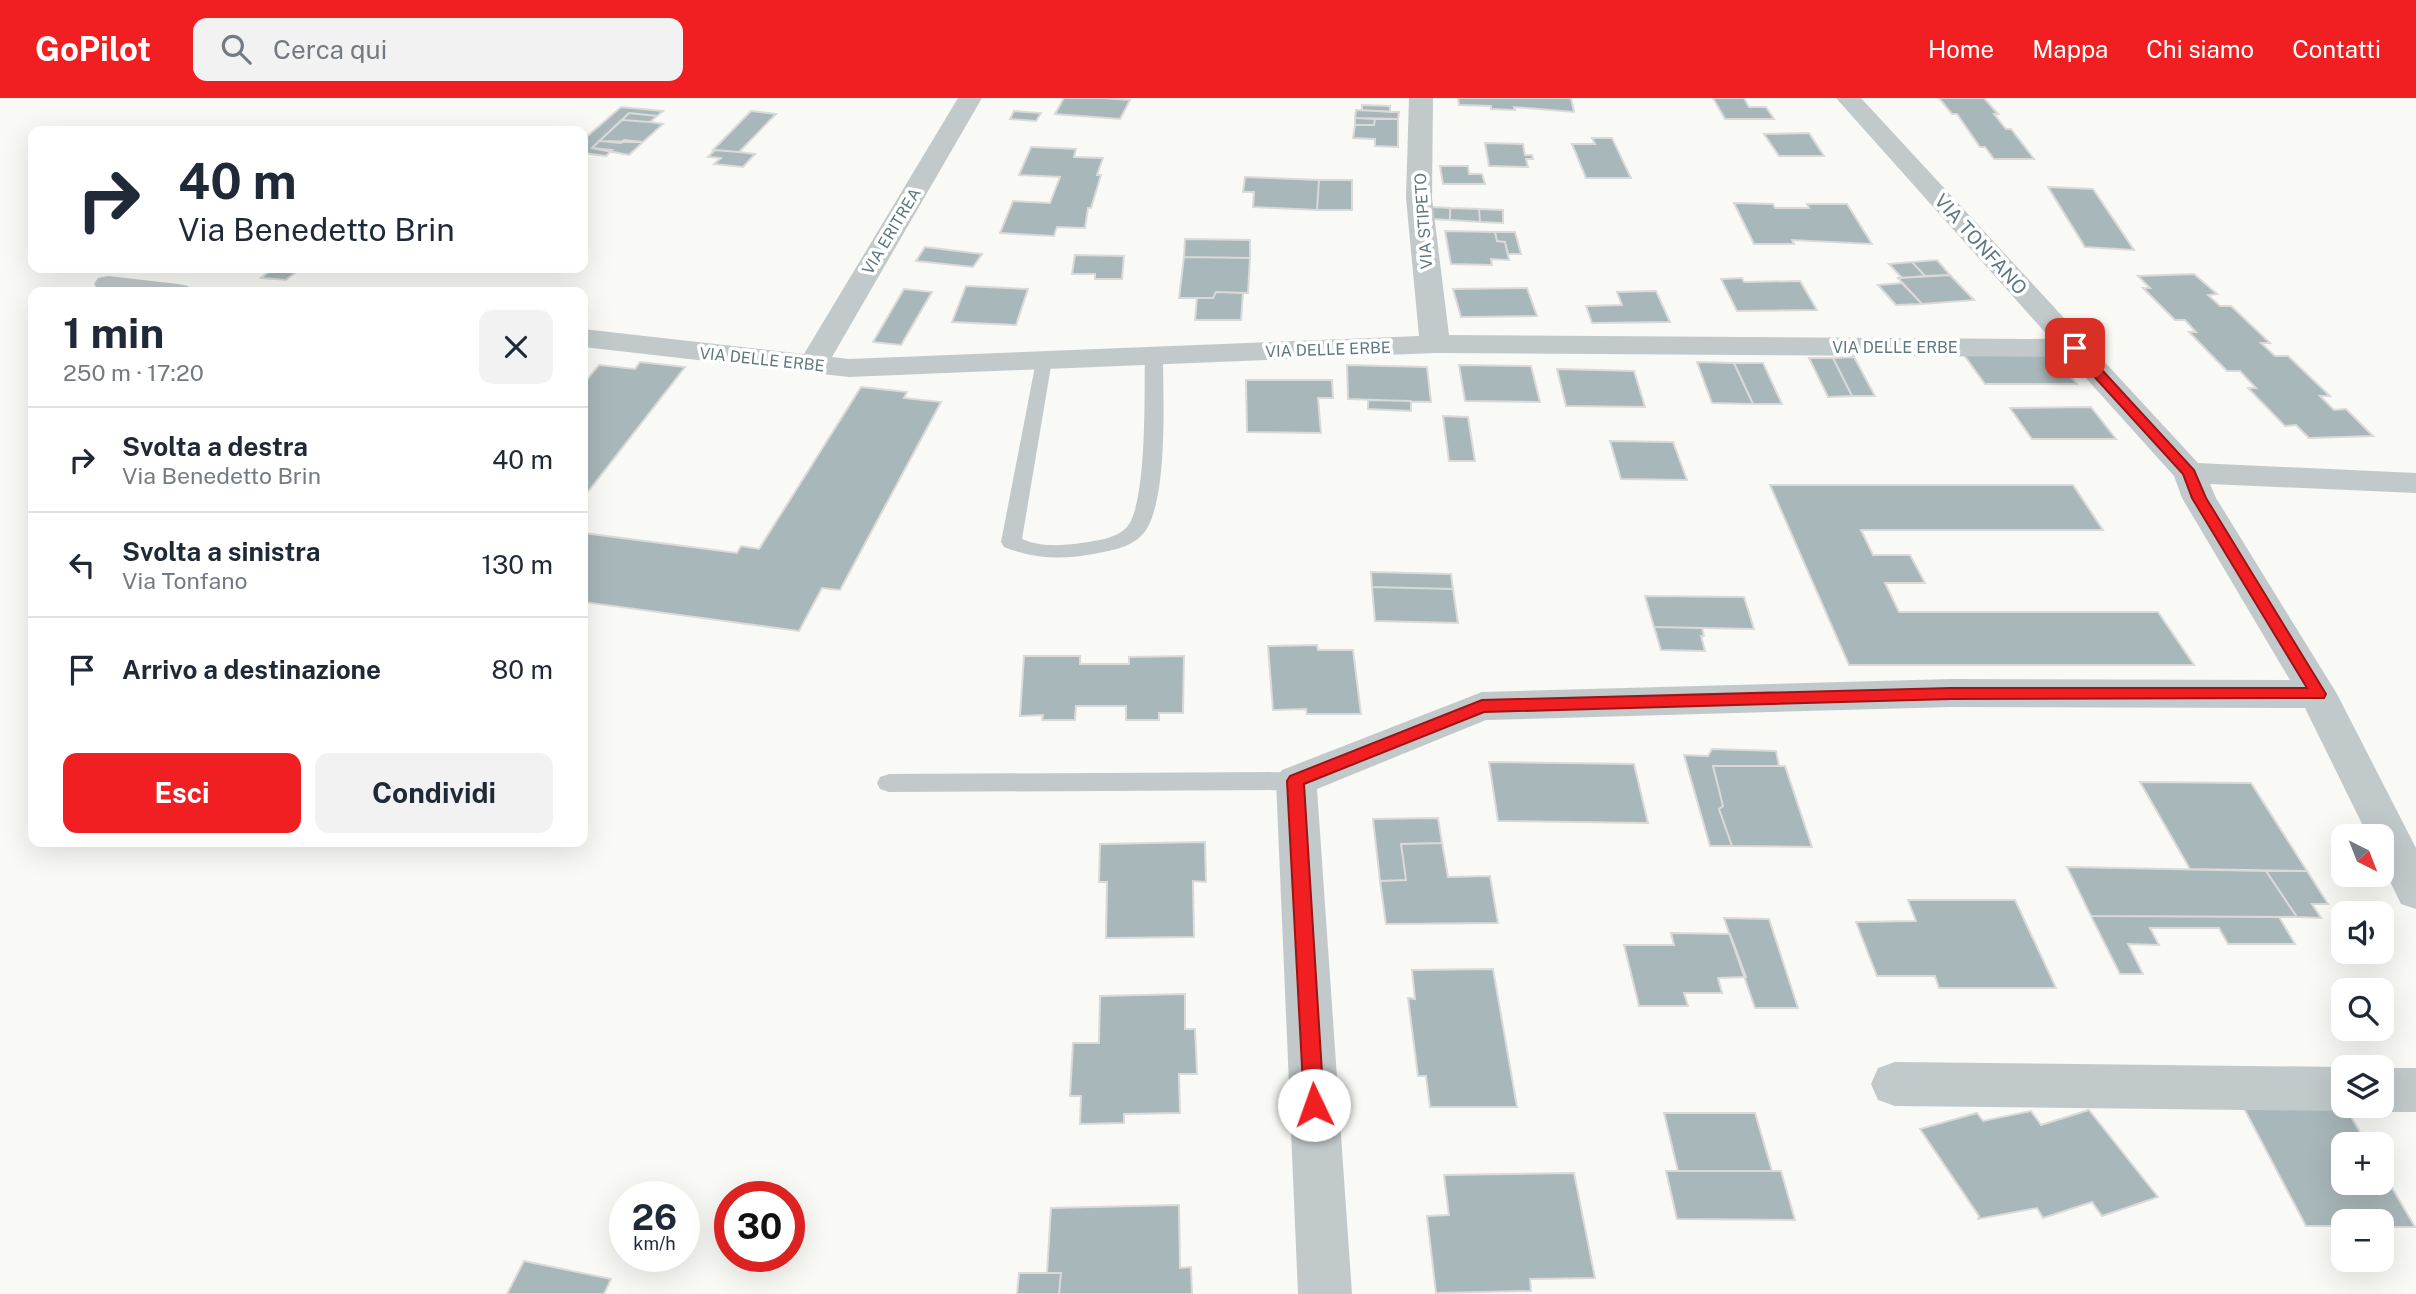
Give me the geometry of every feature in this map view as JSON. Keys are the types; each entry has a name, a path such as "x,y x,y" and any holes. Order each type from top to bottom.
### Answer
{"street":[{"name":"VIA ERITREA","path":"813,365 970,98"},
{"name":"VIA STIPETO","path":"1421,98 1419,198 1434,345"},
{"name":"VIA TONFANO","path":"1849,98 2189,473 2199,498 2318,694 2416,891"},
{"path":"108,284 134,287"},
{"name":"VIA DELLE ERBE","path":"588,339 849,368 1434,345 2075,348"},
{"path":"2189,473 2416,483"},
{"path":"1325,1294 1296,781 1482,706 1951,694 2318,694"},
{"path":"1895,1084 2331,1089"},
{"path":"2394,1090 2416,1090"}],"lane":[{"path":"1043,360 1011,542 1030,551 1060,553 1108,545 1136,529 1148,505 1154,356"},
{"path":"889,783 1296,781"}],"building":[{"path":"1064,98 1130,100 1120,119 1055,114"},
{"path":"1458,98 1571,98 1574,112 1514,107 1515,110 1491,109 1491,106 1459,105"},
{"path":"1713,98 1744,98 1749,107 1766,107 1774,119 1725,119"},
{"path":"1939,98 1984,98 1998,114 1994,114 2006,129 2011,129 2034,159 1994,159 1985,147 1980,147 1957,114 1952,114"},
{"path":"1362,105 1390,106 1390,112 1362,110"},
{"path":"621,107 663,111 657,116 629,113 592,148 612,150 606,156 588,154 588,136"},
{"path":"1356,110 1399,112 1398,119 1355,118"},
{"path":"751,111 776,114 739,152 713,150"},
{"path":"1014,111 1041,113 1036,121 1010,119"},
{"path":"629,113 657,116 650,122 622,120"},
{"path":"1355,118 1375,119 1374,125 1355,125"},
{"path":"1375,119 1398,119 1398,147 1375,146 1375,139 1353,138 1355,125 1374,125"},
{"path":"622,120 663,124 643,142 599,141"},
{"path":"1809,133 1824,156 1779,156 1764,134"},
{"path":"1592,138 1612,138 1631,178 1586,178 1572,144 1595,144"},
{"path":"624,140 643,142 629,155 592,148 599,141 621,143"},
{"path":"1485,143 1523,144 1525,155 1532,155 1533,159 1526,159 1528,167 1489,166"},
{"path":"1031,147 1076,149 1074,157 1103,158 1097,175 1101,175 1091,208 1088,208 1085,228 1057,227 1054,236 1000,233 1013,201 1050,203 1060,177 1019,175"},
{"path":"715,150 755,154 743,167 714,164 721,158 708,157"},
{"path":"1440,166 1468,166 1469,174 1482,174 1485,184 1443,184"},
{"path":"1245,177 1319,180 1317,210 1253,207 1254,192 1243,192"},
{"path":"1319,180 1352,180 1352,210 1317,210"},
{"path":"2048,187 2093,189 2134,250 2085,247"},
{"path":"1734,203 1773,204 1775,208 1809,208 1807,204 1847,204 1872,244 1792,240 1794,244 1754,244"},
{"path":"1432,207 1450,208 1450,220 1432,219"},
{"path":"1450,208 1479,209 1480,222 1450,220"},
{"path":"1479,209 1503,210 1503,223 1480,222"},
{"path":"1445,231 1495,232 1497,241 1505,242 1509,260 1491,259 1492,265 1451,264"},
{"path":"1495,232 1515,232 1521,254 1508,254 1505,242 1497,241"},
{"path":"1185,239 1250,240 1250,258 1184,257"},
{"path":"925,247 982,254 973,267 916,261"},
{"path":"1075,255 1124,256 1122,279 1095,279 1095,274 1072,274"},
{"path":"1184,257 1250,258 1248,293 1216,292 1213,298 1179,298"},
{"path":"1937,260 1950,275 1925,276 1912,262"},
{"path":"1912,262 1925,276 1902,278 1889,264"},
{"path":"267,273 295,273 286,280 261,278"},
{"path":"2194,274 2217,294 2208,295 2220,306 2231,306 2270,343 2261,343 2275,356 2288,356 2330,396 2320,396 2334,410 2346,409 2373,436 2309,438 2296,425 2285,426 2248,388 2256,388 2240,371 2227,371 2189,332 2196,332 2185,320 2175,320 2143,288 2150,288 2138,276"},
{"path":"1950,275 1974,300 1922,304 1898,278"},
{"path":"1742,278 1744,282 1800,281 1817,310 1737,311 1721,279"},
{"path":"1902,283 1922,304 1896,305 1878,285"},
{"path":"966,286 1028,289 1016,325 952,322"},
{"path":"1527,288 1537,316 1461,317 1453,289"},
{"path":"904,289 932,292 901,345 873,342"},
{"path":"1656,291 1670,322 1592,323 1586,306 1622,305 1617,292"},
{"path":"1216,292 1243,293 1241,320 1195,320 1197,298 1213,298"},
{"path":"2051,353 2077,384 1985,384 1964,355"},
{"path":"1854,357 1875,396 1852,396 1833,358"},
{"path":"1809,358 1833,358 1852,396 1828,397"},
{"path":"640,362 685,367 588,492 588,378 599,365 635,369"},
{"path":"1697,362 1734,363 1753,404 1712,403"},
{"path":"1734,363 1763,363 1782,404 1753,404"},
{"path":"1347,365 1427,367 1431,402 1348,399"},
{"path":"1459,365 1531,366 1540,402 1465,401"},
{"path":"1557,369 1634,371 1645,407 1566,406"},
{"path":"1246,380 1332,380 1333,398 1318,398 1321,433 1247,432"},
{"path":"861,387 907,392 904,398 941,402 840,590 822,588 799,631 588,603 588,534 737,553 741,546 759,549"},
{"path":"1368,400 1411,401 1411,411 1368,409"},
{"path":"2091,407 2116,439 2032,439 2010,408"},
{"path":"1443,416 1468,417 1475,461 1449,461"},
{"path":"1610,441 1673,442 1687,480 1621,479"},
{"path":"1770,485 2073,485 2103,530 1861,530 1873,555 1910,555 1925,583 1885,583 1899,612 2158,612 2194,665 1849,665"},
{"path":"1371,572 1451,574 1453,589 1372,587"},
{"path":"1372,587 1453,589 1458,623 1375,621"},
{"path":"1645,596 1744,597 1754,629 1654,627"},
{"path":"1654,627 1702,628 1705,651 1661,650"},
{"path":"1317,645 1318,650 1353,650 1361,714 1307,714 1306,709 1273,710 1268,646"},
{"path":"1024,656 1080,656 1080,664 1129,664 1129,657 1184,656 1183,713 1159,713 1159,720 1126,720 1126,706 1076,706 1075,720 1042,720 1043,715 1020,716"},
{"path":"1712,749 1776,751 1779,766 1713,766 1723,806 1719,809 1732,846 1710,846 1684,755 1708,756"},
{"path":"1489,762 1634,764 1648,823 1498,821"},
{"path":"1713,766 1785,766 1812,847 1732,846 1719,809 1723,806"},
{"path":"2140,782 2251,783 2307,871 2190,869"},
{"path":"1438,818 1442,843 1401,844 1406,880 1380,881 1373,819"},
{"path":"1205,842 1206,882 1193,881 1194,937 1106,938 1107,882 1099,882 1100,844"},
{"path":"1442,843 1448,877 1490,876 1498,923 1386,924 1380,881 1406,880 1401,844"},
{"path":"2067,867 2266,871 2297,917 2091,916"},
{"path":"2266,871 2307,871 2328,904 2312,904 2321,918 2297,917"},
{"path":"1908,900 2015,900 2056,988 1939,988 1935,976 1877,976 1856,922 1916,921"},
{"path":"2091,916 2279,917 2295,944 2228,944 2219,928 2150,928 2159,945 2128,944 2143,974 2120,974"},
{"path":"1724,918 1769,919 1798,1008 1755,1008"},
{"path":"1671,933 1730,934 1746,977 1718,978 1722,993 1684,993 1688,1006 1639,1006 1624,945 1674,945"},
{"path":"1493,969 1517,1107 1430,1107 1426,1076 1418,1076 1408,998 1415,999 1412,970"},
{"path":"1185,994 1185,1029 1195,1029 1197,1074 1179,1074 1180,1113 1124,1114 1124,1123 1080,1124 1081,1096 1070,1096 1073,1043 1099,1043 1100,996"},
{"path":"2238,1097 2331,1098 2331,1118 2352,1118 2360,1132 2331,1132 2331,1195 2394,1195 2394,1191 2415,1227 2394,1227 2394,1209 2331,1209 2331,1226 2306,1226"},
{"path":"2089,1110 2158,1197 2102,1216 2092,1202 2043,1218 2037,1208 1978,1219 1979,1216 1920,1129 1977,1113 1983,1121 2031,1111 2041,1125"},
{"path":"1664,1113 1755,1113 1772,1171 1678,1171"},
{"path":"1666,1171 1781,1171 1795,1220 1677,1219"},
{"path":"1574,1173 1595,1278 1530,1279 1531,1291 1436,1293 1427,1216 1449,1215 1444,1175"},
{"path":"1179,1205 1180,1268 1191,1267 1192,1294 1059,1294 1061,1273 1047,1273 1051,1208"},
{"path":"524,1261 611,1279 604,1294 507,1294"},
{"path":"1019,1273 1061,1273 1059,1294 1017,1294"}],"route":[{"path":"1314,1105 1296,781 1482,706 1951,694 2318,694 2199,498 2189,473 2075,348"}]}
